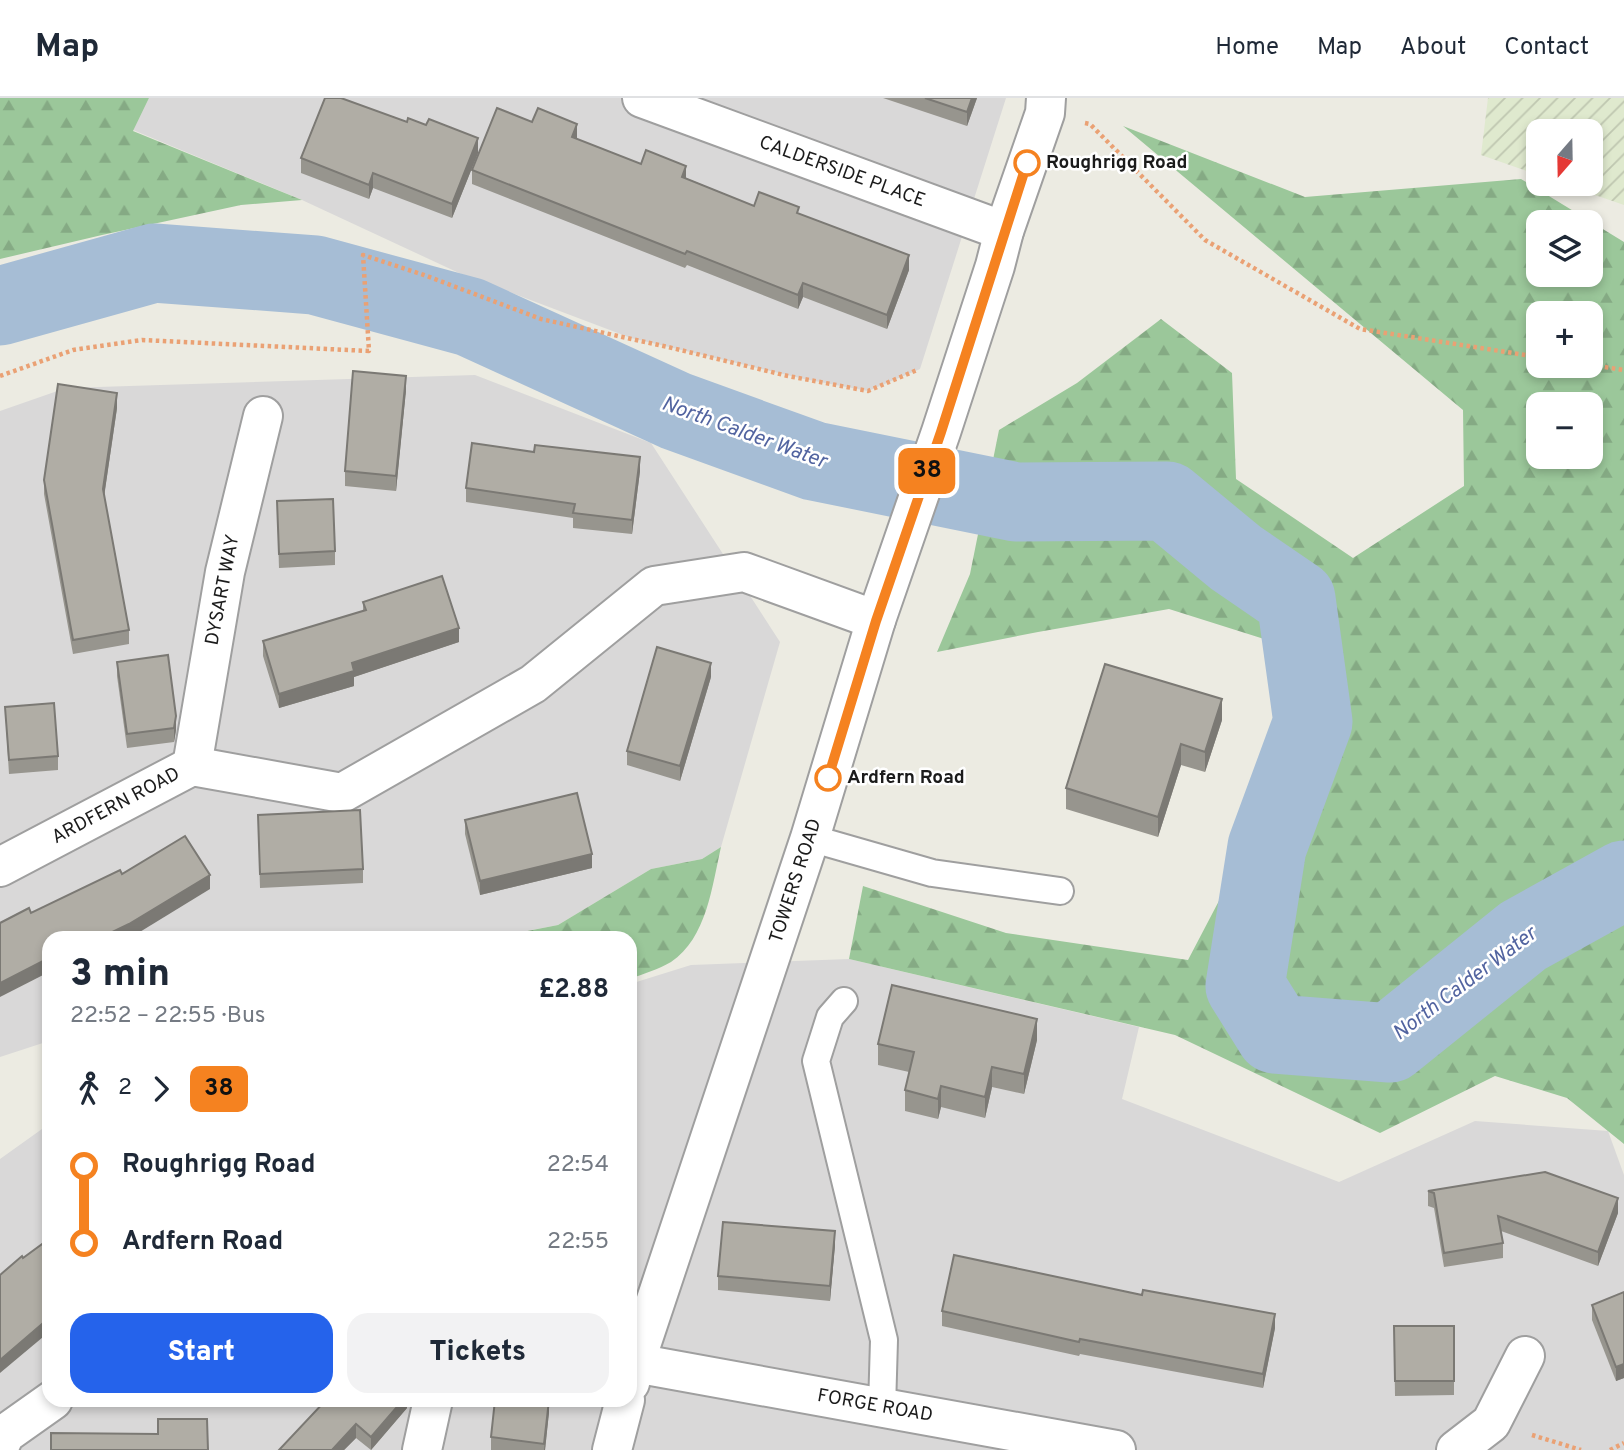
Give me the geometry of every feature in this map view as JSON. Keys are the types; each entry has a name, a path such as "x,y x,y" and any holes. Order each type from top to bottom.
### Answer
{"street":[{"name":"CALDERSIDE PLACE","path":"642,98 683,105 1004,231"},
{"name":"TOWERS ROAD","path":"637,1361 810,838 876,621 941,432 1045,105"},
{"name":"DYSART WAY","path":"192,766 225,572 262,416"},
{"name":"ARDFERN ROAD","path":"0,867 192,766 342,793 533,684 653,586 744,572 876,621"},
{"path":"1456,1450 1491,1423 1525,1356"},
{"name":"FORGE ROAD","path":"637,1374 882,1408 1116,1450"},
{"path":"0,1445 5,1433 43,1407"},
{"path":"422,1450 431,1407"},
{"path":"612,1450 623,1407"}],"lane":[{"path":"810,838 932,873 1060,891"},
{"path":"844,1001 830,1017 816,1061 884,1340 882,1408"}],"path":[{"path":"1045,105 1090,124 1205,240 1360,329 1526,355"},
{"path":"0,376 74,349 142,340 369,351 363,255 541,319 788,376 868,391 920,369"},
{"path":"1603,367 1624,370"},
{"path":"1491,1423 1581,1450"},
{"path":"1610,1450 1624,1443"}],"shaded area":[{"path":"149,98 1006,98 920,369 868,391 804,379 631,338 459,273 302,200 133,130"},
{"path":"475,375 651,443 780,642 721,847 702,859 651,869 558,925 527,931 42,931 42,1043 0,1057 0,411 66,388"},
{"path":"849,959 1139,1027 1122,1099 1339,1182 1475,1121 1608,1131 1624,1175 1624,1450 0,1450 0,1159 42,1129 42,1407 637,1407 637,982 691,965"}],"green space":[{"path":"0,98 149,98 133,131 302,200 241,205 0,259"},
{"path":"1488,98 1624,98 1624,205 1598,196 1603,196 1603,119 1526,119 1526,171 1481,155"},
{"path":"1123,126 1305,197 1521,179 1526,182 1526,196 1549,196 1572,210 1526,210 1526,287 1603,287 1603,229 1624,242 1624,1144 1567,1098 1495,1076 1380,1133 1175,1035 849,959 863,886 1006,933 1188,960 1343,664 1169,609 937,652 970,574 999,430 1077,383 1161,319 1232,373 1236,479 1353,558 1464,486 1463,410"},
{"path":"721,847 711,894 700,925 683,952 671,962 651,971 637,976 637,931 527,931 558,925 651,869 702,859"}],"building":[{"path":"325,98 341,98 407,122 408,118 426,125 429,119 478,138 452,204 373,173 369,185 301,158"},
{"path":"925,98 972,98 967,112"},
{"path":"497,108 532,122 538,108 577,124 572,137 641,164 646,150 686,166 682,177 754,206 759,192 799,207 797,213 909,255 887,315 803,283 798,295 687,251 685,254 472,170"},
{"path":"353,371 406,376 396,476 345,471"},
{"path":"58,384 117,393 103,489 129,630 73,640 44,480"},
{"path":"472,443 534,452 535,445 640,457 632,520 573,513 575,504 466,488"},
{"path":"333,499 335,551 279,554 277,501"},
{"path":"442,576 459,628 352,663 354,671 279,694 263,641 366,610 363,602"},
{"path":"657,647 711,663 680,766 627,751"},
{"path":"168,655 176,716 174,728 127,734 117,662"},
{"path":"1105,664 1222,699 1205,752 1181,744 1158,817 1066,788"},
{"path":"54,703 58,756 9,760 5,707"},
{"path":"577,793 592,854 480,881 465,820"},
{"path":"360,810 363,869 260,874 258,815"},
{"path":"185,836 210,875 114,931 42,931 42,962 0,983 0,923 29,908 31,913 120,870 122,874"},
{"path":"892,985 1037,1019 1024,1074 992,1067 985,1097 941,1086 938,1099 905,1090 914,1052 878,1044"},
{"path":"1545,1172 1618,1198 1598,1252 1498,1216 1503,1243 1444,1253 1434,1193 1428,1191"},
{"path":"723,1222 835,1231 830,1286 718,1276"},
{"path":"42,1244 42,1324 0,1360 0,1275 22,1256 23,1258"},
{"path":"954,1255 1142,1295 1143,1290 1275,1314 1263,1374 1080,1339 1079,1342 942,1311"},
{"path":"1624,1292 1624,1364 1616,1367 1592,1305"},
{"path":"1394,1326 1454,1326 1454,1381 1395,1381"},
{"path":"319,1407 397,1407 371,1437 356,1424 332,1450 279,1450"},
{"path":"494,1407 548,1407 544,1444 491,1437"},
{"path":"158,1419 207,1419 208,1450 51,1450 51,1433 158,1434"}],"waterway":[{"name":"North Calder Water","path":"0,306 154,263 315,275 470,317 676,411 814,461 1016,502 1167,501 1236,558 1296,599 1313,722 1267,847 1245,986 1275,1034 1390,1043 1523,936 1624,880"}],"bus line":[{"name":"38","path":"828,778 876,621 941,432 1027,163"}],"place":[{"name":"Roughrigg Road","path":"1027,163"},
{"name":"Ardfern Road","path":"828,778"}]}
